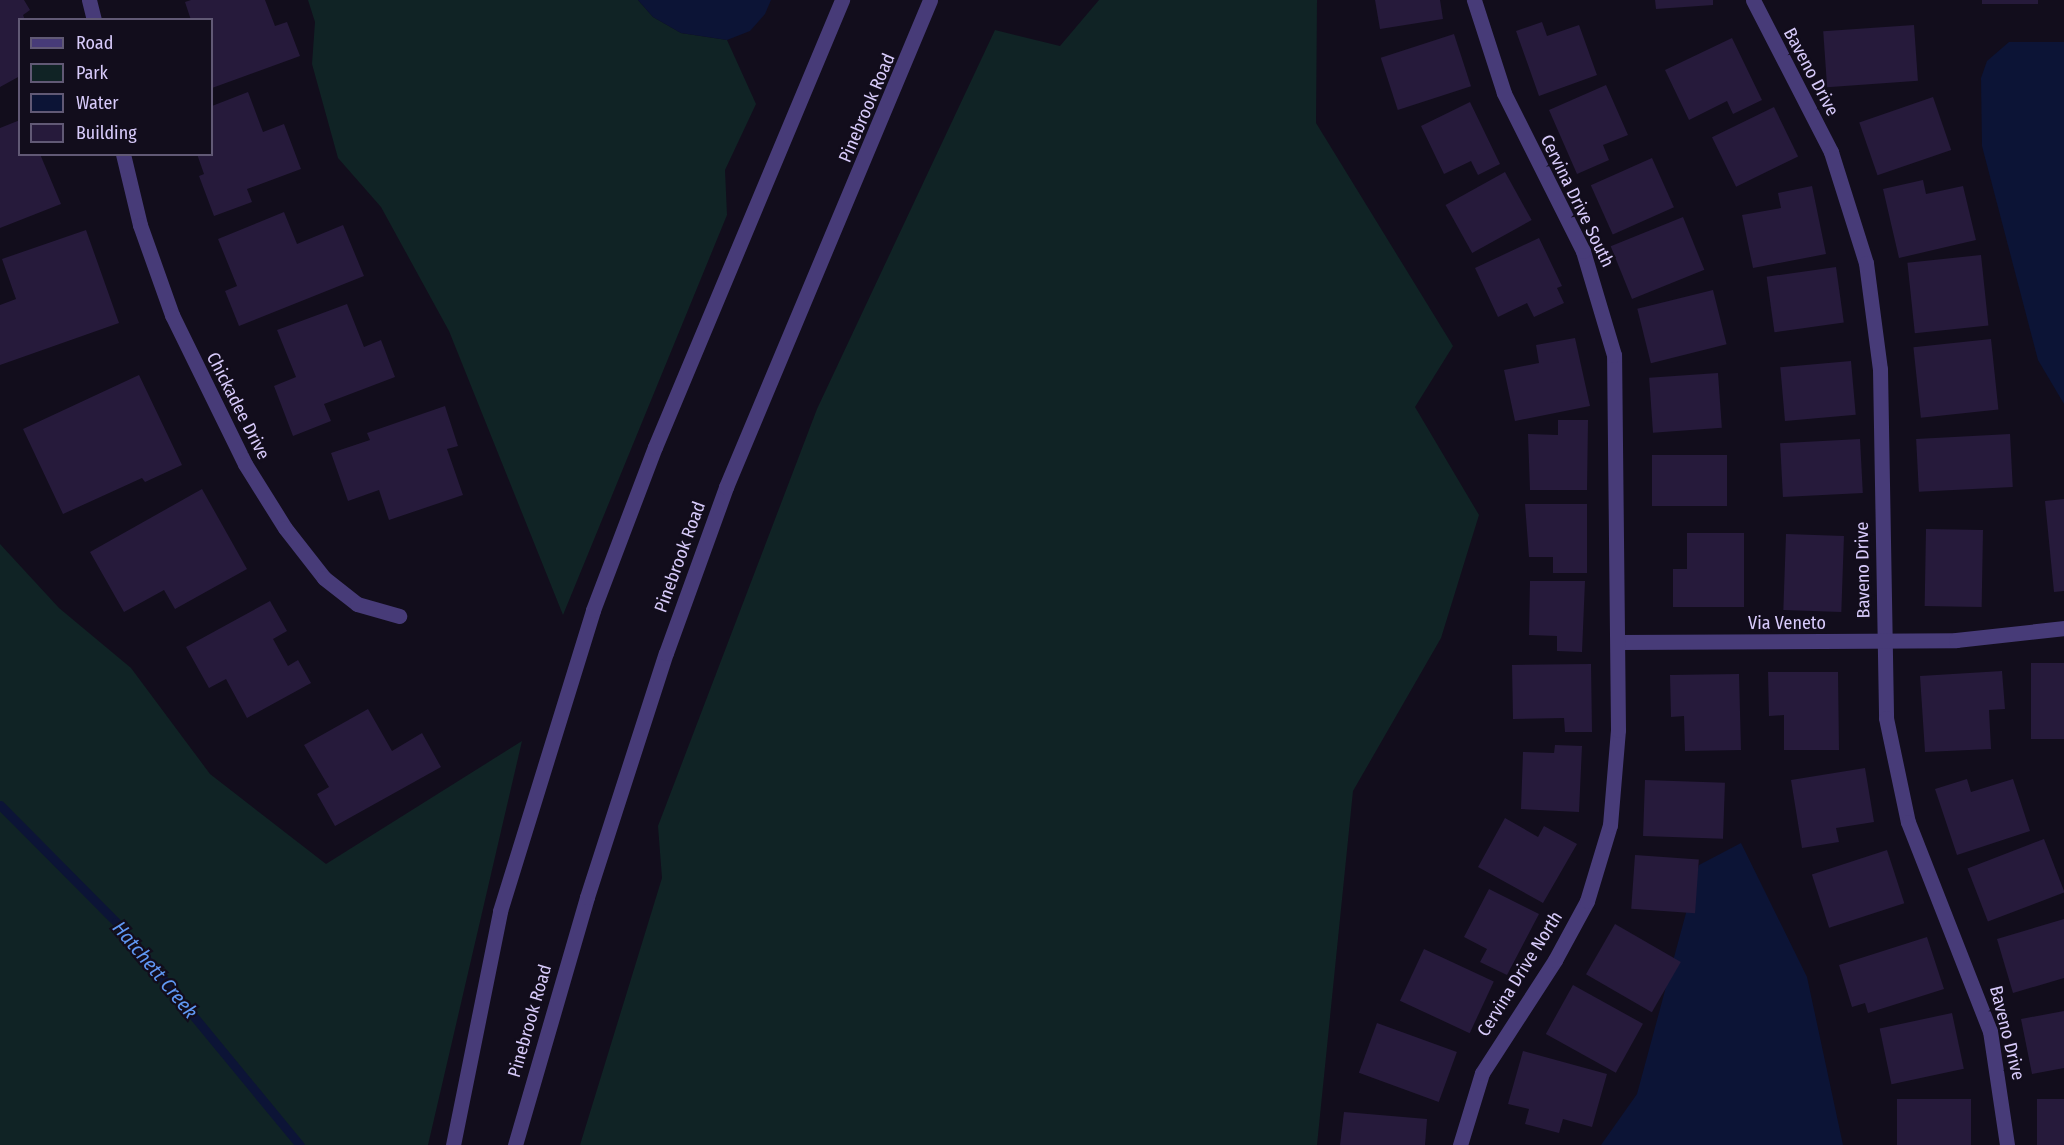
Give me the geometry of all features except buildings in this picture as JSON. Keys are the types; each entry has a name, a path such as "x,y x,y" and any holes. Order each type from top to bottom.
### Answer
{"street":[{"path":"89,0 94,18"},
{"path":"453,1145 503,902 593,610 655,447 842,0"},
{"name":"Pinebrook Road","path":"515,1145 587,897 682,609 726,486 930,0"},
{"name":"Cervina Drive South","path":"1474,0 1504,93 1583,251 1606,318 1617,395 1618,642"},
{"name":"Baveno Drive","path":"1753,0 1831,152 1866,263 1880,369 1886,718 1903,801 1990,1031 2007,1145"},
{"name":"Chickadee Drive","path":"123,156 140,225 172,315 245,465 285,528 324,578 357,604 399,616"},
{"name":"Via Veneto","path":"1618,642 1883,642 2061,629"},
{"name":"Cervina Drive North","path":"1460,1145 1482,1073 1572,932 1599,865 1615,784 1618,642"}],"green space":[{"path":"308,0 638,0 653,17 681,33 727,40 756,104 725,170 727,215 563,615 449,331 381,207 338,158 312,64 315,22"},
{"path":"1099,0 1317,0 1316,123 1453,346 1415,407 1479,515 1441,638 1353,791 1317,1145 580,1145 662,878 658,826 817,409 995,30 1060,46"},
{"path":"0,544 59,608 131,668 210,774 326,864 522,741 428,1145 0,1145"}],"water":[{"path":"638,0 771,0 765,14 750,31 727,40 681,33 653,17"},
{"path":"2009,42 2064,42 2064,404 2038,360 1982,146 1981,78 1987,61"},
{"path":"1741,843 1807,977 1843,1145 1601,1145 1637,1094 1699,865"}],"waterway":[{"name":"Hatchett Creek","path":"0,805 116,922 300,1145"}]}
